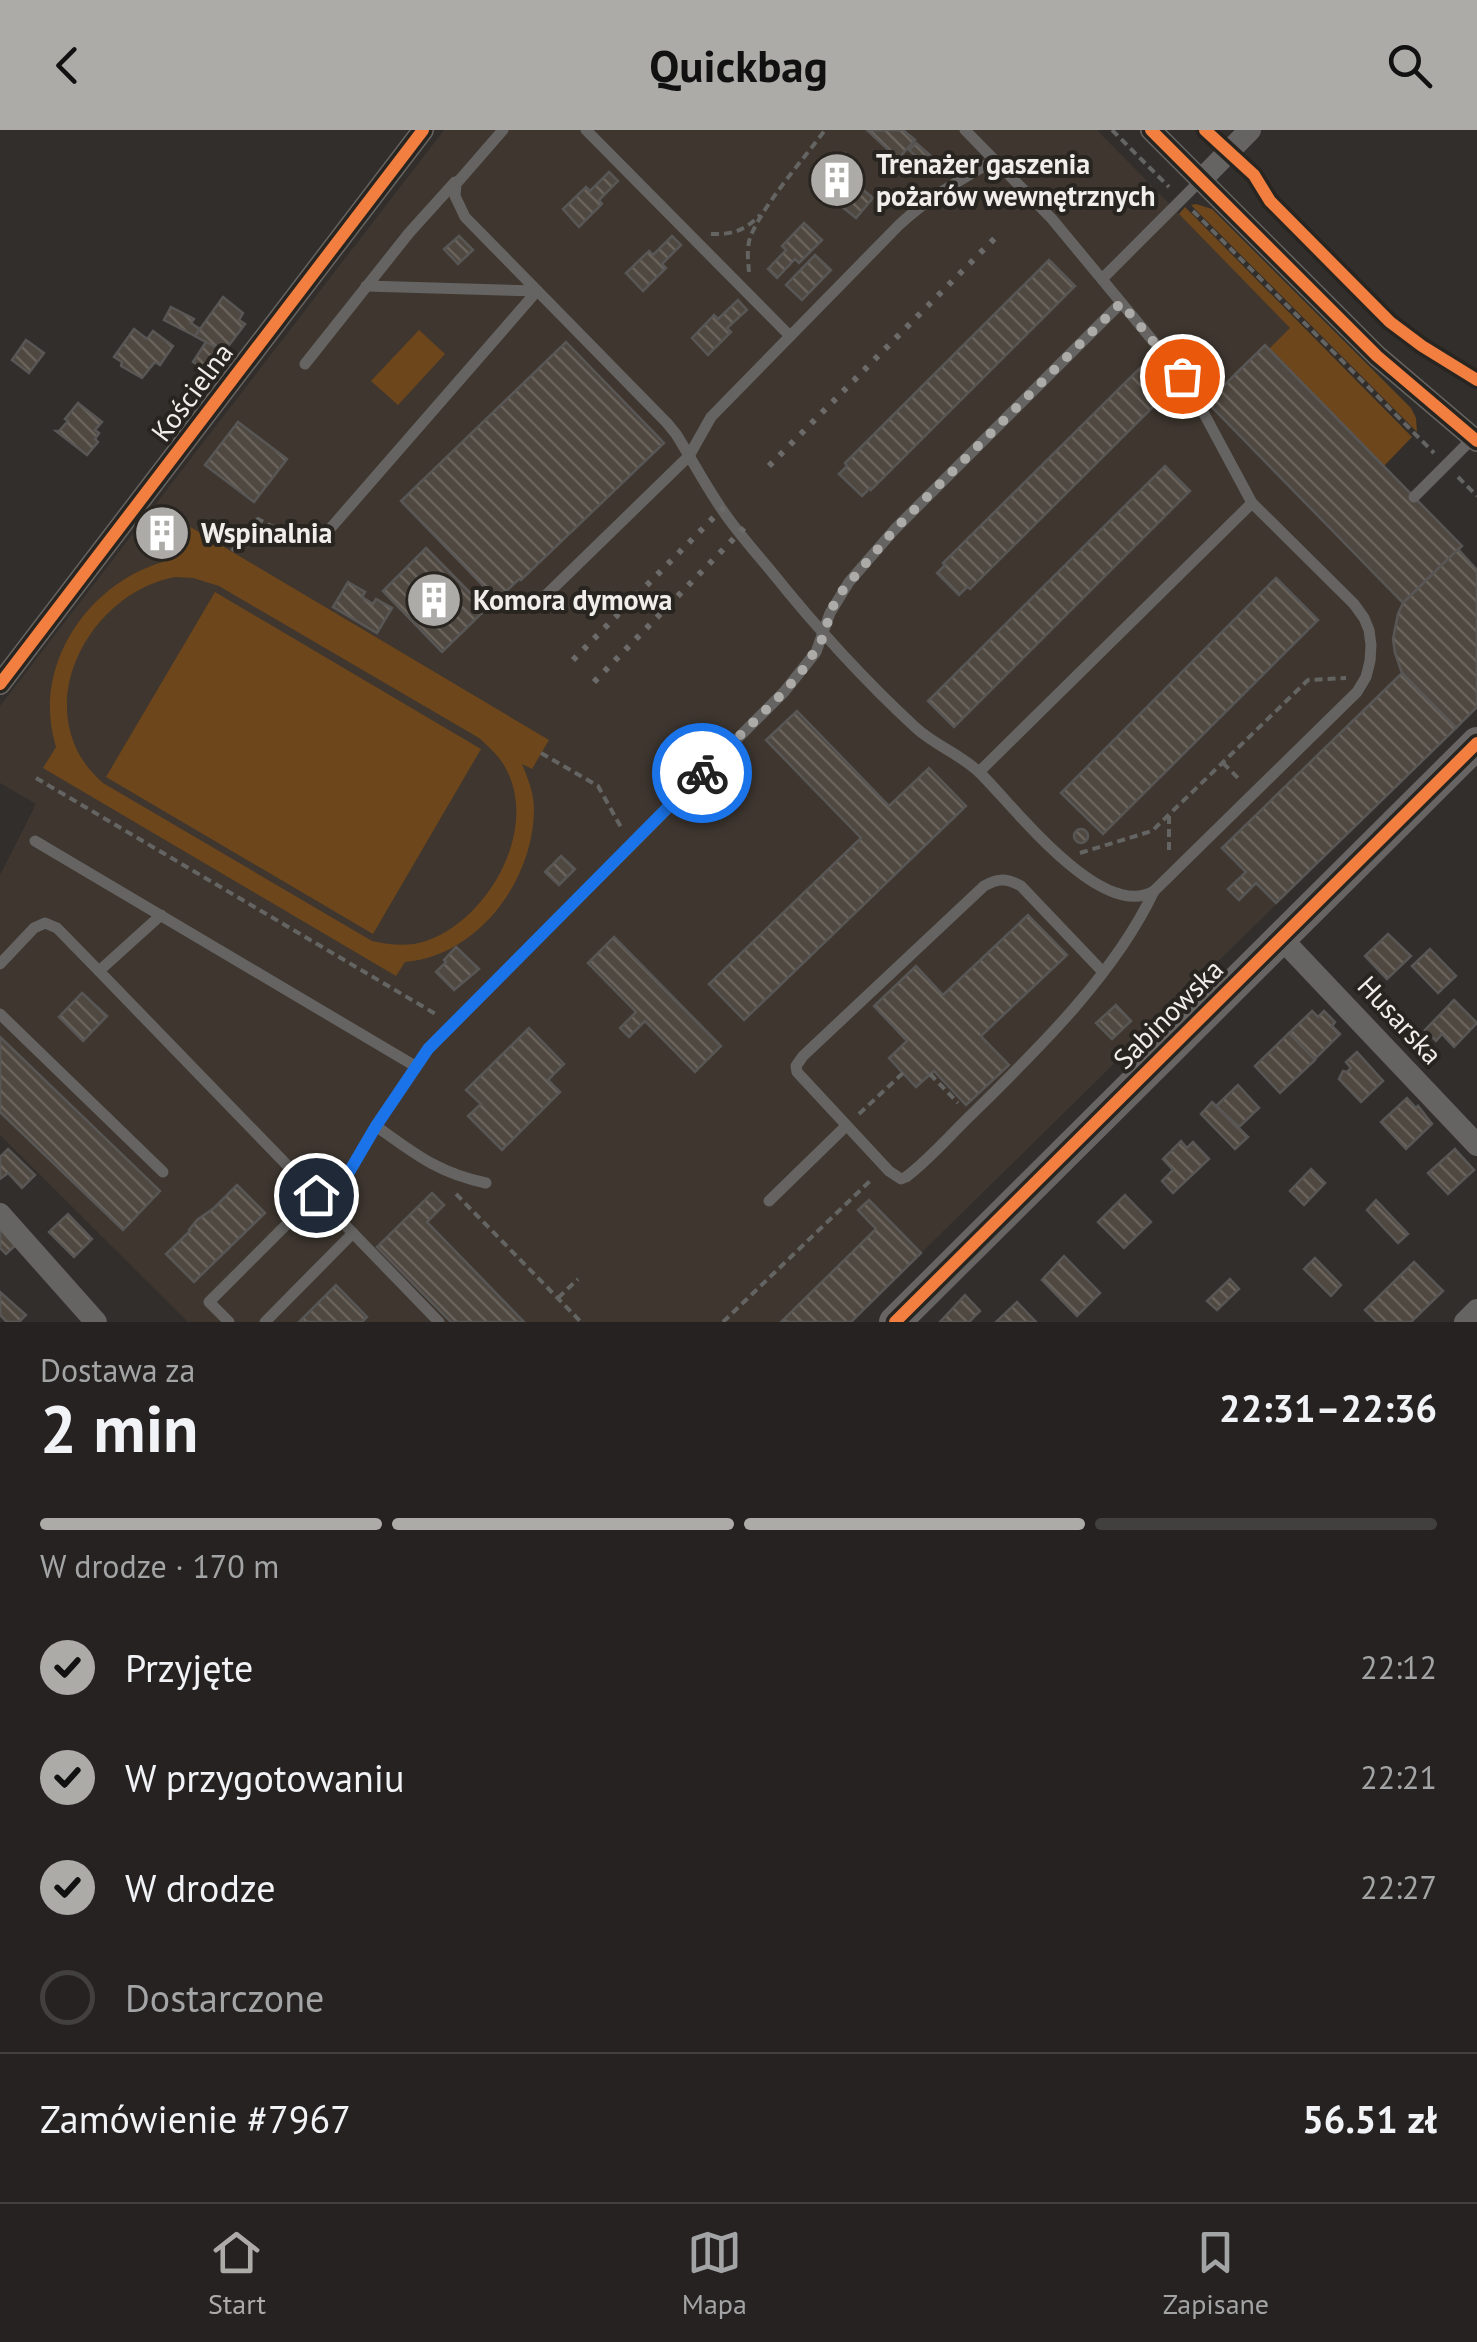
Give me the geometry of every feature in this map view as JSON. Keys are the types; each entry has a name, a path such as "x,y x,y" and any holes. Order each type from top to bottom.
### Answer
{"street":[{"name":"Kościelna","path":"0,684 423,130"},
{"path":"1151,130 1376,356 1476,441"},
{"path":"1200,180 1250,130"},
{"name":"Sabinowska","path":"895,1322 1477,743"},
{"name":"Husarska","path":"1280,937 1477,1145"},
{"path":"0,1214 96,1322"},
{"path":"1466,1322 1477,1310"}],"lane":[{"path":"305,364 409,233 504,130"},
{"path":"586,130 790,336"},
{"path":"965,130 1052,219 1187,382 1252,503 1354,604 1369,630 1366,677 1358,692 1154,891 1134,929 1102,971 1041,1046 906,1177 894,1176 885,1167 801,1078 796,1066 992,881 1011,880 1021,886 1102,971"},
{"path":"541,600 689,456 711,417 920,205 995,160"},
{"path":"468,168 456,184 460,210 667,423 729,520 824,636 926,737 980,772 1062,858 1092,882 1134,898 1154,891"},
{"path":"1102,279 1200,180"},
{"path":"366,286 537,290"},
{"path":"322,538 537,290"},
{"path":"328,1208 415,1066 452,1024 784,692 824,636 838,596 895,529 1121,303"},
{"path":"1414,497 1476,441"},
{"path":"980,772 1252,503"},
{"path":"35,841 415,1066"},
{"path":"99,971 160,915"},
{"path":"0,964 34,928 45,923 57,928 438,1322"},
{"path":"0,1014 163,1172"},
{"path":"376,1126 450,1174 486,1183"},
{"path":"769,1201 846,1126"},
{"path":"230,1322 209,1302 316,1195"},
{"path":"264,1322 353,1234"}],"path":[{"path":"753,298 748,246 752,234 824,130"},
{"path":"1112,130 1477,496"},
{"path":"685,230 710,234 738,232 768,208"},
{"path":"232,551 258,519 292,537 309,541 322,538"},
{"path":"1062,858 1152,832 1308,680 1366,677"},
{"path":"541,752 598,786 631,844"},
{"path":"1223,762 1254,794"},
{"path":"36,778 452,1024"},
{"path":"1169,815 1169,876"},
{"path":"846,1126 903,1073"},
{"path":"930,1074 970,1115"},
{"path":"422,1159 581,1322"},
{"path":"723,1322 885,1167"},
{"path":"558,1298 578,1279"}],"shaded area":[{"path":"444,130 1097,130 1291,328 1270,350 1462,546 1458,550 1477,570 1477,707 851,1322 188,1322 0,1135 0,875 36,804 0,783 0,706"},
{"path":"1191,205 1212,209 1411,408 1417,432"},
{"path":"1185,207 1412,437 1384,466 1269,349 1290,328 1179,214"},
{"path":"419,330 445,354 398,405 371,381"},
{"path":"177,519 549,740 532,769 522,764 534,809 524,862 497,910 478,930 432,957 405,962 396,976 43,768 56,747 50,717 51,687 72,633 89,609 111,589 163,562 155,555","holes":["175,577 219,586 479,738 500,759 514,791 512,844 487,893 449,930 412,944 372,941 103,783 80,756 69,725 68,693 76,661 92,632 115,607 143,588"]},
{"path":"215,592 481,749 373,934 106,777"}],"building":[{"path":"867,130 903,130 915,140 898,159"},
{"path":"916,143 946,169 939,177 909,150"},
{"name":"Trenażer gaszenia pożarów wewnętrznych","path":"845,153 853,159 842,173 873,198 856,218 818,187"},
{"path":"609,172 618,181 579,227 563,209"},
{"path":"804,223 822,240 777,278 768,269 786,250 782,246"},
{"path":"459,236 473,250 458,264 444,249"},
{"path":"672,236 681,245 662,264 666,268 643,291 626,273"},
{"path":"815,255 831,270 802,300 786,285"},
{"path":"1049,260 1075,286 862,496 839,474 847,466 845,463"},
{"path":"223,297 243,313 239,320 245,324 224,352 195,336"},
{"path":"738,300 747,310 727,328 731,332 708,355 692,338 714,315 718,319"},
{"path":"171,307 194,319 191,323 200,329 195,336 164,320"},
{"path":"134,329 147,339 153,331 173,346 160,365 155,362 142,378 114,357"},
{"path":"26,340 44,353 29,373 12,360"},
{"path":"206,342 223,351 204,379 198,375 202,368 193,362"},
{"path":"566,342 664,443 497,600 401,501"},
{"path":"1265,345 1462,546 1403,603 1207,402"},
{"path":"1148,360 1174,386 970,589 967,587 959,595 937,573 943,563"},
{"path":"78,403 102,422 95,430 99,433 95,439 98,442 87,455 56,431 68,421 65,419"},
{"path":"238,422 287,459 254,502 205,465"},
{"path":"1165,466 1190,491 954,727 928,701"},
{"name":"Wspinalnia","path":"166,516 175,522 157,551 148,545"},
{"name":"Komora dymowa","path":"426,548 486,609 442,652 383,591"},
{"path":"1458,549 1477,570 1477,707 1456,728 1402,673 1393,639 1403,603"},
{"path":"1276,578 1318,620 1103,834 1061,793"},
{"path":"348,582 365,592 362,597 373,604 376,599 392,608 377,633 333,607"},
{"path":"1402,673 1456,728 1276,903 1256,883 1239,900 1228,889 1246,872 1222,848"},
{"path":"797,711 889,806 929,768 966,806 744,1020 709,984 861,838 766,740"},
{"path":"1081,829 1088,836 1081,843 1074,836"},
{"path":"561,856 575,869 559,885 545,872"},
{"path":"1028,915 1067,955 981,1036 1009,1065 966,1105 934,1071 916,1087 889,1058 907,1041 874,1006 916,966 943,995"},
{"path":"1388,934 1411,956 1387,979 1365,956"},
{"path":"614,937 721,1046 695,1072 645,1021 629,1037 620,1028 636,1012 588,963"},
{"path":"456,947 479,969 454,990 436,972"},
{"path":"1430,949 1456,976 1438,993 1412,966"},
{"path":"82,993 107,1016 83,1041 59,1017"},
{"path":"1454,1000 1477,1023 1454,1047 1442,1034 1436,1041 1425,1030"},
{"path":"1116,1005 1131,1021 1112,1039 1096,1023"},
{"path":"1312,1011 1318,1017 1324,1011 1340,1034 1314,1060 1289,1033"},
{"path":"529,1028 564,1064 548,1080 560,1092 502,1150 468,1116 481,1104 466,1090"},
{"path":"1289,1033 1315,1060 1280,1093 1255,1066"},
{"path":"0,1037 160,1191 123,1230 0,1112"},
{"path":"1357,1052 1383,1081 1361,1102 1339,1079 1343,1071 1351,1068 1346,1062"},
{"path":"1238,1085 1259,1108 1239,1127 1216,1106"},
{"path":"1407,1098 1432,1124 1406,1149 1381,1122"},
{"path":"1212,1102 1248,1137 1235,1149 1201,1114"},
{"path":"1181,1141 1187,1148 1193,1142 1209,1159 1173,1193 1162,1181 1173,1170 1163,1159"},
{"path":"8,1149 35,1175 22,1188 8,1173 0,1179 0,1157"},
{"path":"1455,1149 1474,1170 1448,1194 1428,1173"},
{"path":"1311,1169 1325,1183 1304,1205 1290,1191"},
{"path":"237,1185 265,1213 194,1282 166,1254"},
{"path":"432,1193 444,1205 427,1222 524,1322 451,1322 377,1247"},
{"path":"1125,1195 1151,1222 1124,1248 1098,1222"},
{"path":"869,1200 921,1253 851,1322 781,1322 876,1229 858,1210"},
{"path":"1376,1200 1408,1234 1398,1243 1367,1210"},
{"path":"68,1214 92,1239 74,1257 49,1232"},
{"path":"0,1223 19,1242 6,1254 0,1248"},
{"path":"1064,1256 1100,1293 1077,1316 1042,1280"},
{"path":"1315,1258 1341,1285 1331,1296 1304,1269"},
{"path":"1414,1262 1443,1291 1411,1322 1377,1322 1365,1310"},
{"path":"1230,1279 1239,1289 1217,1310 1207,1301"},
{"path":"336,1285 367,1317 362,1322 299,1322"},
{"path":"0,1292 26,1315 19,1322 7,1322 0,1315"},
{"path":"965,1295 980,1311 969,1322 940,1322"},
{"path":"1017,1302 1036,1322 996,1322"}],"railway":[{"path":"769,466 997,236"},
{"path":"573,660 726,505"},
{"path":"594,682 746,526"}],"cycle path":[{"path":"0,684 423,130"},
{"path":"1151,130 1377,356 1477,441"},
{"path":"1205,130 1254,175 1270,201 1390,322 1477,380"},
{"path":"895,1322 1477,743"}],"way so far":[{"path":"702,773 805,667 824,636 838,596 895,529 1121,303 1182,376"}],"place":[{"name":"Trenażer gaszenia pożarów wewnętrznych","path":"837,180"},
{"name":"Wspinalnia","path":"162,533"},
{"name":"Komora dymowa","path":"434,600"}],"route":[{"path":"316,1195 328,1208 376,1126 442,1032 702,773"}]}
